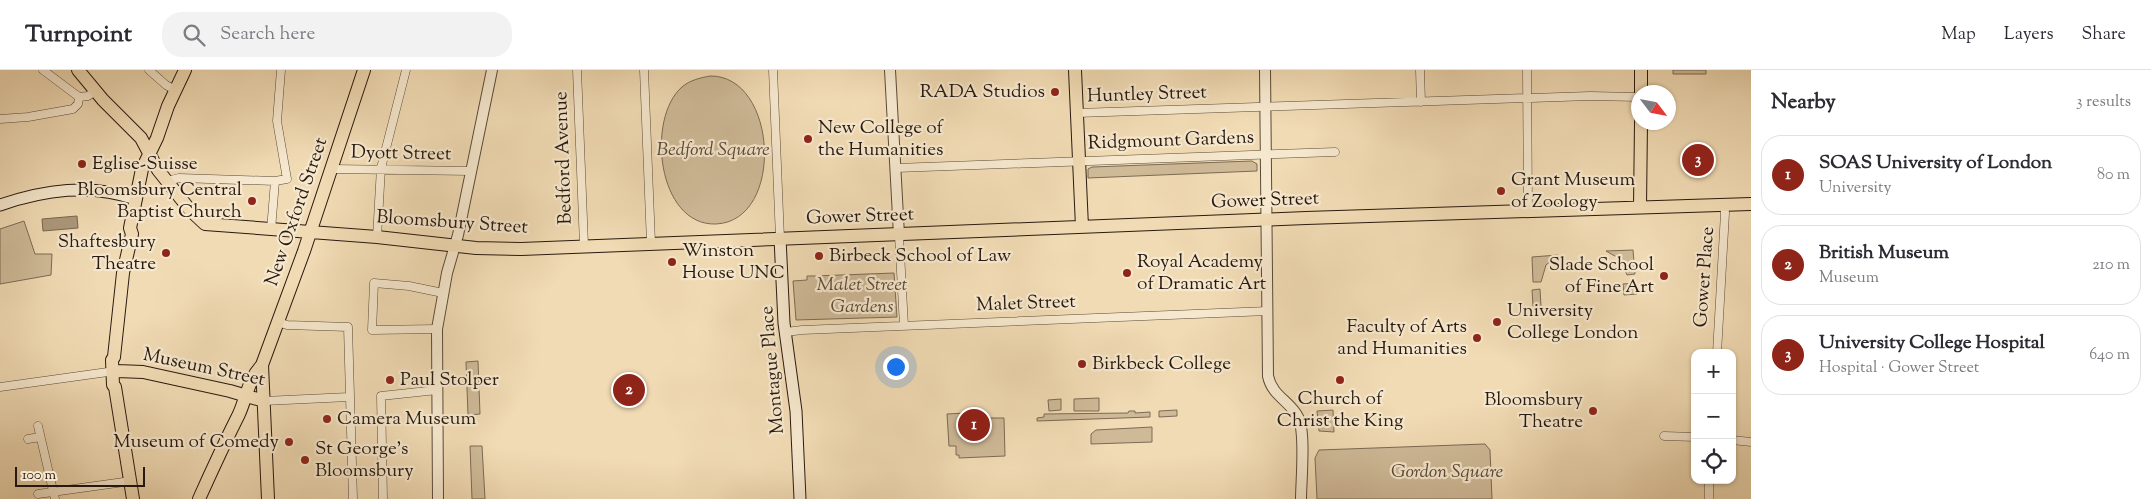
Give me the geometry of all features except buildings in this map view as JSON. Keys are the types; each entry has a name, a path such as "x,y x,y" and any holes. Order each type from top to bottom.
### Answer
{"main road":[{"path":"133,499 116,388 116,360 114,357 123,273 132,234 130,228 149,172 148,154 185,70"},
{"name":"New Oxford Street","path":"262,365 310,233 364,70"},
{"path":"1075,70 1082,227"},
{"path":"1641,70 1641,85"},
{"name":"Bloomsbury Street","path":"83,73 95,91 136,132 144,142 148,154 167,181 190,210 205,224 514,249 652,243"},
{"path":"1640,207 1641,130"},
{"path":"0,205 31,195 76,189 113,192 140,199"},
{"name":"Gower Street","path":"780,238 1751,204"},
{"path":"652,243 780,238"},
{"name":"Montague Place","path":"780,238 786,332 796,411 800,499"},
{"path":"199,499 245,396 247,387 254,374 262,365"},
{"path":"262,365 268,499"},
{"name":"Museum Street","path":"115,371 142,372 264,401"}],"street":[{"path":"43,70 79,96 88,96 95,91"},
{"path":"149,70 166,85 176,90"},
{"path":"167,181 178,178 275,181 287,179 277,121 281,70"},
{"path":"377,237 381,168 406,70"},
{"path":"438,499 437,329 443,293 492,70"},
{"name":"Bedford Avenue","path":"578,70 584,245"},
{"path":"644,70 652,243"},
{"path":"773,70 780,238"},
{"path":"890,70 904,326"},
{"path":"1265,70 1265,154 1268,220 1268,376 1272,388 1298,417 1304,442 1301,499"},
{"path":"1420,70 1422,102"},
{"path":"1527,70 1528,211"},
{"path":"0,120 73,109 78,104 79,96"},
{"name":"Huntley Street","path":"1077,113 1265,106 1631,97"},
{"name":"Ridgmount Gardens","path":"896,168 1336,152"},
{"name":"Dyott Street","path":"332,168 470,171"},
{"path":"272,230 275,181"},
{"name":"Gower Place","path":"1717,349 1724,204"},
{"path":"437,329 372,330 374,283 409,286 443,293"},
{"name":"Malet Street","path":"786,332 1268,311"},
{"path":"278,322 287,325 348,327 353,499"},
{"path":"0,387 115,371"},
{"path":"383,499 381,396 437,390"},
{"name":"Museum Street","path":"264,401 349,397"},
{"path":"38,426 54,495"},
{"path":"1664,436 1691,437"},
{"path":"28,439 40,437"},
{"path":"1736,440 1751,442"},
{"path":"38,494 54,495 131,481"},
{"path":"1709,484 1709,499"}],"green space":[{"path":"1673,70 1706,70 1706,74 1673,74"},
{"name":"Bedford Square","path":"710,76 733,82 749,98 760,122 764,148 762,176 754,199 738,217 716,224 696,220 681,208 670,190 663,168 661,144 664,122 671,102 685,85"},
{"path":"1252,161 1257,164 1257,171 1088,178 1088,169 1092,167"},
{"path":"24,221 35,254 52,254 51,275 0,284 0,229"},
{"path":"1633,250 1635,274 1627,275 1620,259 1606,251"},
{"path":"1558,255 1546,265 1541,282 1533,282 1532,257"},
{"name":"Malet Street Gardens","path":"894,273 897,317 796,320 793,281 807,280 807,276"},
{"path":"1636,283 1637,294 1624,295 1623,284"},
{"path":"1540,289 1541,306 1533,306 1532,290"},
{"path":"478,361 480,414 468,415 466,362"},
{"path":"1099,398 1099,411 1074,411 1074,399"},
{"path":"1061,399 1061,410 1049,411 1048,400"},
{"path":"1177,410 1177,416 1159,417 1159,411"},
{"path":"1333,410 1334,432 1319,431 1317,411"},
{"path":"1129,411 1135,411 1135,413 1150,412 1150,417 1037,421 1037,418 1044,417 1044,414 1128,413"},
{"path":"984,412 985,418 1004,418 1005,456 959,458 959,455 956,455 956,446 949,446 947,414"},
{"path":"1152,427 1152,442 1091,444 1091,434 1096,430"},
{"name":"Gordon Square","path":"1485,444 1490,450 1492,499 1317,499 1315,458 1319,450"},
{"path":"470,446 482,446 485,499 472,499"}],"shaded area":[{"path":"77,216 78,228 43,231 42,219"}],"place":[{"name":"RADA Studios","path":"1055,92"},
{"name":"New College of the Humanities","path":"808,139"},
{"name":"University College Hospital","path":"1698,160"},
{"name":"Eglise-Suisse","path":"82,164"},
{"name":"Grant Museum of Zoology","path":"1501,191"},
{"name":"Bloomsbury Central Baptist Church","path":"252,201"},
{"name":"Shaftesbury Theatre","path":"166,253"},
{"name":"Birbeck School of Law","path":"819,256"},
{"name":"Winston House UNC","path":"672,262"},
{"name":"Royal Academy of Dramatic Art","path":"1127,273"},
{"name":"Slade School of Fine Art","path":"1664,276"},
{"name":"University College London","path":"1497,322"},
{"name":"Faculty of Arts and Humanities","path":"1477,338"},
{"name":"Birkbeck College","path":"1082,364"},
{"name":"Paul Stolper","path":"390,380"},
{"name":"Church of Christ the King","path":"1340,380"},
{"name":"British Museum","path":"629,390"},
{"name":"Bloomsbury Theatre","path":"1593,411"},
{"name":"Camera Museum","path":"327,419"},
{"name":"SOAS University of London","path":"974,425"},
{"name":"Museum of Comedy","path":"289,442"},
{"name":"St George's Bloomsbury","path":"305,460"}]}
